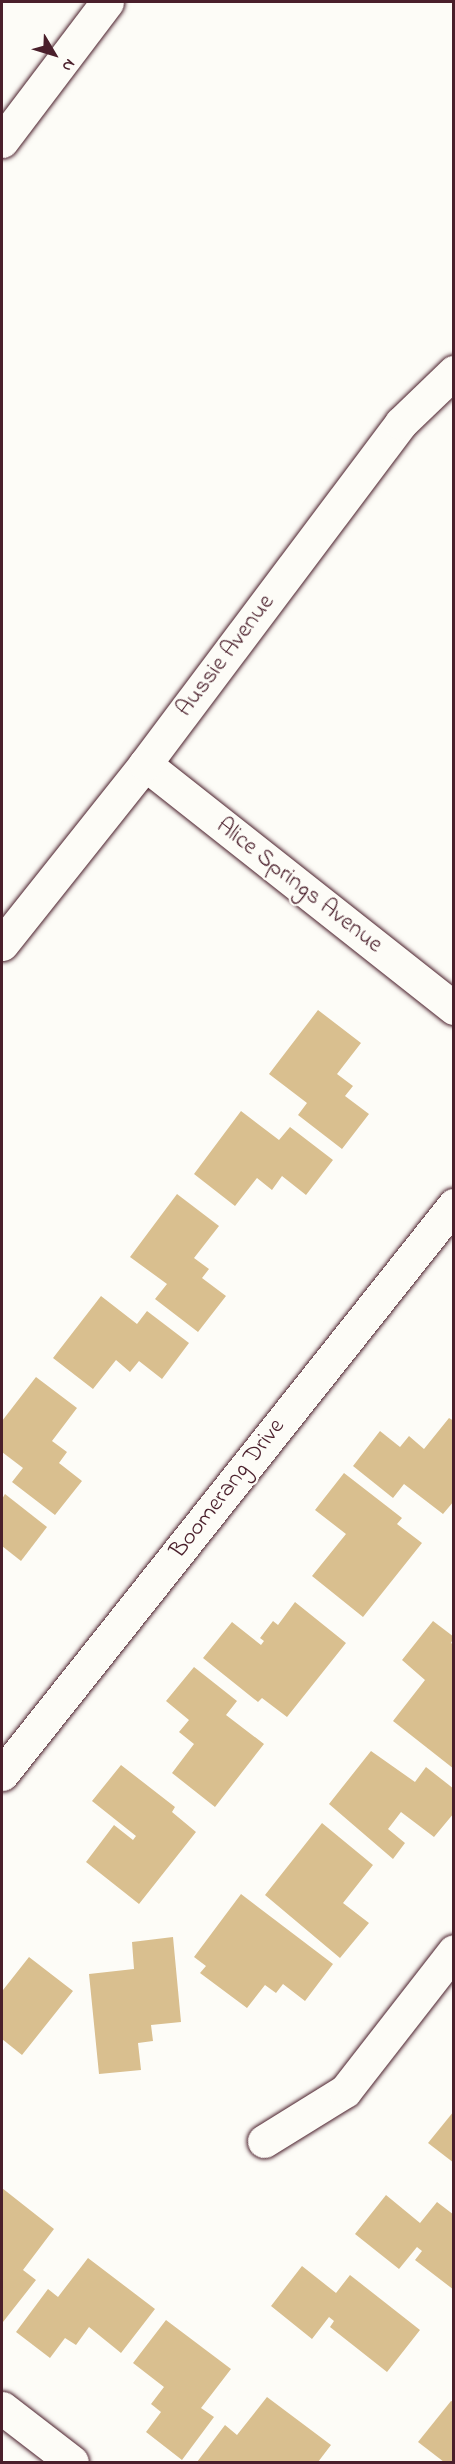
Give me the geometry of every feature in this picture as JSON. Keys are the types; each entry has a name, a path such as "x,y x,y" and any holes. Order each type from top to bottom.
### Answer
{"street":[{"path":"2,141 107,2"},
{"name":"Aussie Avenue","path":"2,944 145,764 401,423 453,372"},
{"name":"Alice Springs Avenue","path":"145,764 453,1008"},
{"name":"Boomerang Drive","path":"2,1774 453,1205"},
{"path":"264,2141 345,2091 453,1951"},
{"path":"2,2408 72,2463"}],"building":[{"path":"318,1010 361,1043 337,1074 353,1086 345,1096 369,1114 342,1149 298,1115 307,1103 269,1074"},
{"path":"241,1111 279,1140 290,1127 333,1160 306,1195 282,1176 272,1190 257,1178 235,1206 194,1174"},
{"path":"177,1194 219,1226 194,1258 209,1269 202,1278 226,1296 198,1332 155,1299 167,1284 130,1257"},
{"path":"101,1296 137,1324 147,1311 189,1343 162,1379 139,1361 130,1372 116,1360 93,1389 53,1358"},
{"path":"36,1377 77,1408 52,1441 67,1452 59,1463 82,1481 55,1515 12,1482 23,1468 2,1452 2,1421"},
{"path":"449,1418 454,1421 454,1501 443,1514 404,1484 393,1498 353,1466 380,1431 400,1447 409,1436 424,1449"},
{"path":"344,1473 402,1518 397,1524 422,1543 363,1617 312,1576 346,1534 315,1510"},
{"path":"5,1494 47,1527 21,1561 2,1546 2,1499"},
{"path":"295,1602 346,1643 287,1717 262,1698 258,1702 203,1658 232,1622 261,1645 264,1641 260,1638 273,1621 278,1625"},
{"path":"433,1621 454,1637 451,1643 454,1645 454,1769 393,1721 425,1680 402,1660"},
{"path":"194,1667 237,1701 226,1715 264,1744 215,1807 172,1773 194,1744 179,1732 189,1720 166,1701"},
{"path":"371,1751 415,1782 426,1767 454,1789 454,1813 434,1837 401,1812 388,1829 405,1843 393,1859 329,1804"},
{"path":"121,1765 175,1807 172,1812 196,1832 139,1904 86,1862 114,1825 133,1840 136,1836 92,1801"},
{"path":"322,1823 373,1865 343,1903 369,1923 340,1958 265,1895"},
{"path":"241,1894 333,1964 305,2001 283,1984 276,1993 265,1985 247,2008 200,1973 206,1966 194,1957"},
{"path":"173,1937 181,2022 151,2025 153,2041 138,2043 141,2070 99,2074 89,1974 134,1969 132,1942"},
{"path":"29,1957 73,1991 22,2055 2,2039 2,1988 3,1990"},
{"path":"454,2111 454,2163 428,2143"},
{"path":"2,2188 54,2229 23,2270 36,2280 3,2322"},
{"path":"386,2195 420,2223 437,2202 454,2215 454,2290 415,2260 422,2251 417,2247 399,2269 355,2234"},
{"path":"88,2258 155,2309 121,2353 89,2327 76,2345 65,2338 50,2358 16,2332 48,2289 58,2297"},
{"path":"302,2266 336,2293 350,2275 420,2330 387,2372 330,2327 334,2321 329,2317 312,2339 271,2306"},
{"path":"166,2320 231,2369 201,2408 214,2417 182,2460 146,2432 161,2412 151,2404 164,2387 133,2363"},
{"path":"267,2397 331,2445 318,2462 197,2462 225,2425 237,2435"},
{"path":"451,2401 454,2402 454,2462 444,2462 418,2442"}]}
